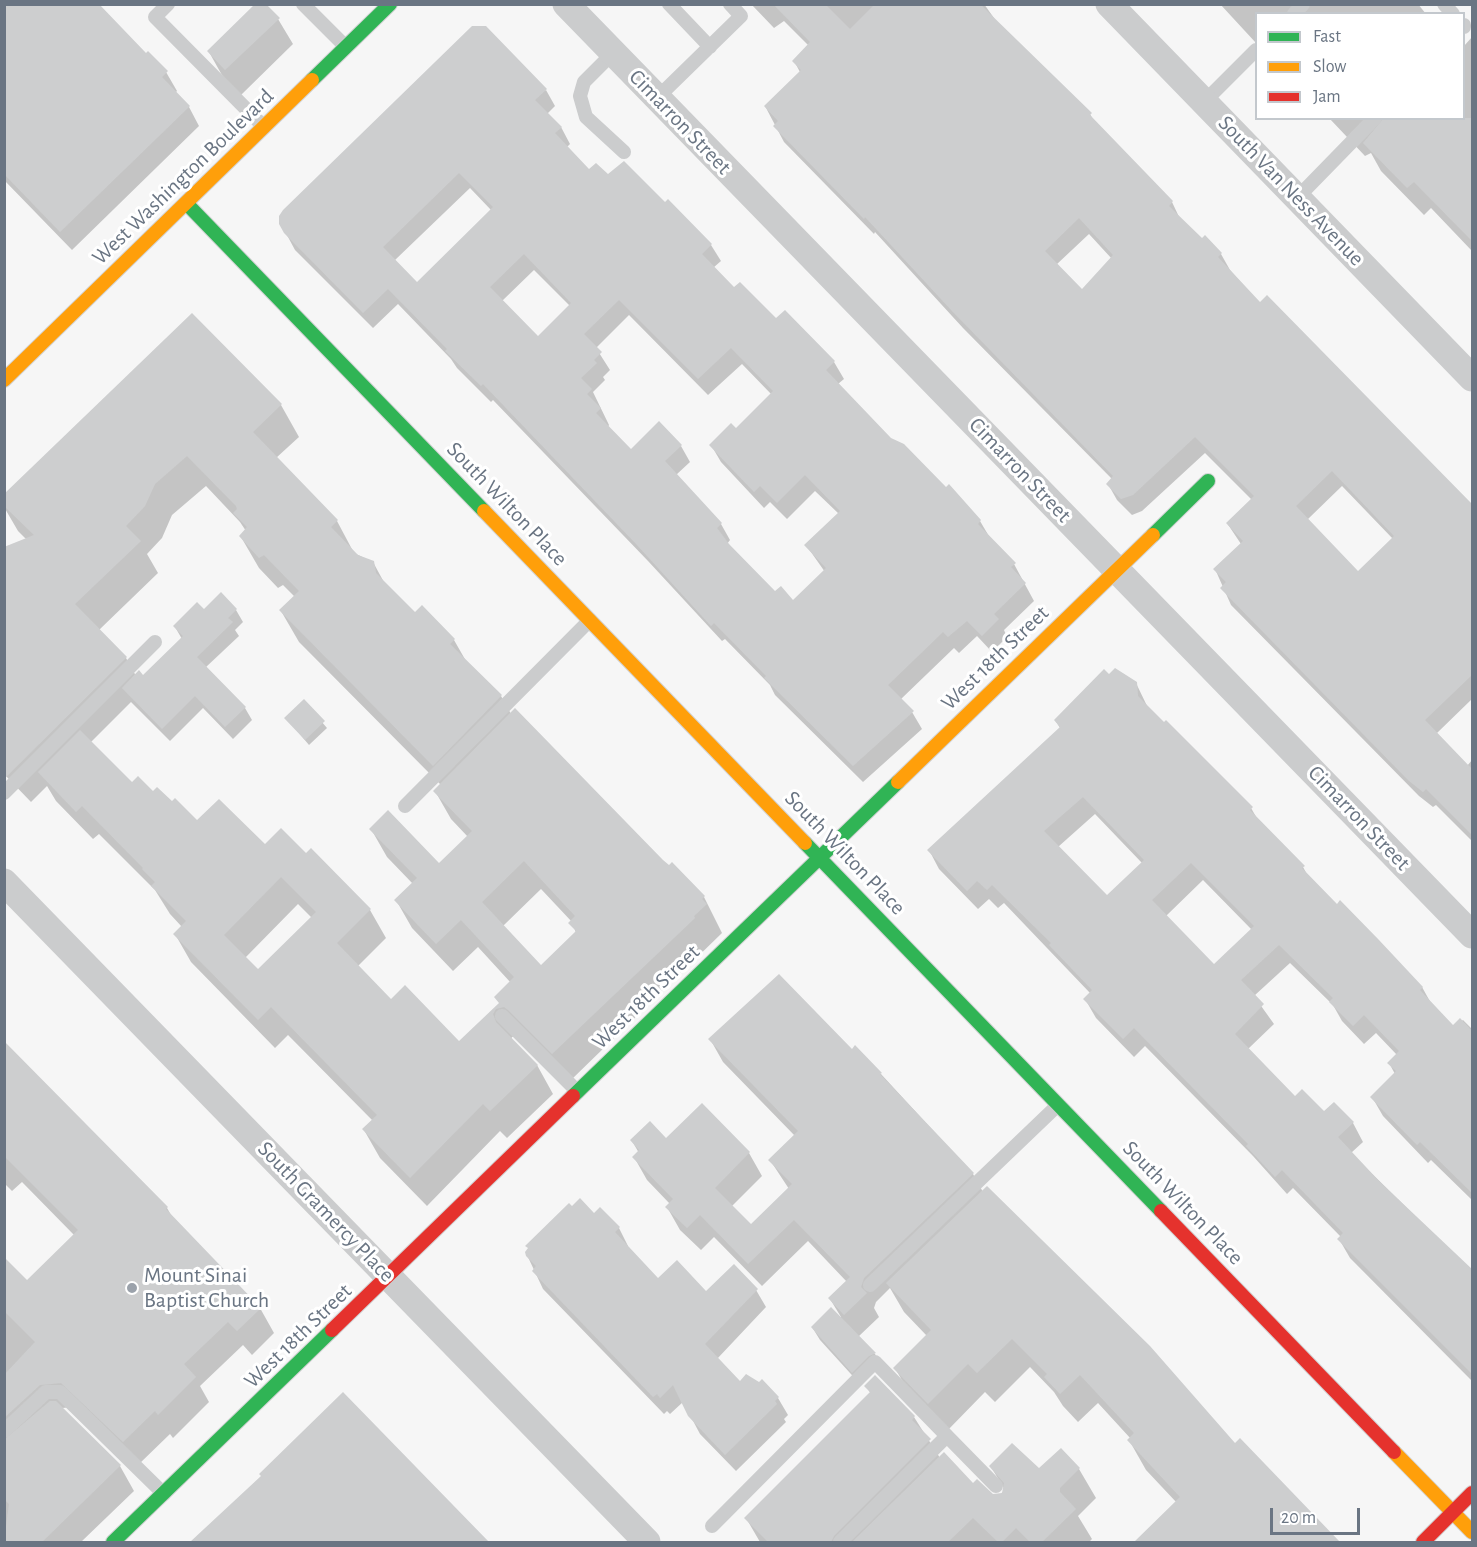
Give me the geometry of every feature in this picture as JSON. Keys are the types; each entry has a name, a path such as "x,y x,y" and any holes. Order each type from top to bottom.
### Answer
{"street":[{"name":"West Washington Boulevard","path":"4,380 390,4"},
{"name":"Cimarron Street","path":"566,4 1473,936"},
{"name":"South Van Ness Avenue","path":"1109,4 1473,378"},
{"name":"South Wilton Place","path":"187,204 1473,1532"},
{"name":"West 18th Street","path":"113,1542 389,1278 1208,481"},
{"name":"South Gramercy Place","path":"4,882 647,1542"},
{"path":"1423,1542 1473,1493"}],"lane":[{"path":"168,4 155,17 264,127"},
{"path":"303,4 346,47"},
{"path":"669,4 710,47"},
{"path":"656,99 741,16 730,4"},
{"path":"1205,101 1255,52"},
{"path":"613,53 584,82 580,96 586,117 624,152"},
{"path":"1297,198 1373,120"},
{"path":"405,806 590,620"},
{"path":"4,794 155,642"},
{"path":"502,1016 578,1092"},
{"path":"870,1285 1058,1105"},
{"path":"712,1526 875,1362 996,1486"},
{"path":"4,1431 46,1392 60,1392 164,1494"},
{"path":"840,1542 947,1436"}],"building":[{"path":"4,4 99,4 146,53 148,51 168,71 162,77 190,106 60,232 4,174"},
{"path":"255,4 266,4 280,18 225,70 207,51"},
{"path":"773,4 825,4 850,29 875,4 980,4 1092,113 1090,115 1173,201 1169,206 1202,238 1205,235 1222,253 1218,257 1260,302 1267,295 1473,505 1473,674 1425,720 1473,770 1473,836 1426,789 1423,792 1408,780 1220,588 1226,582 1213,569 1243,541 1226,523 1254,496 1195,437 1133,495 1121,499 1106,484 1113,476 952,311 865,217 864,219 773,126 778,121 764,106 801,70 792,61 810,42","holes":["1079,218 1113,255 1082,289 1045,251","1332,471 1394,536 1358,571 1296,506"]},
{"path":"472,26 486,26 547,89 535,100 562,127 555,133 589,169 596,163 608,174 624,161 665,202 668,199 712,244 702,254 734,287 740,282 776,318 785,310 835,361 826,370 891,438 904,444 946,487 949,484 981,520 978,524 1016,563 1011,567 1026,583 994,614 999,619 982,636 967,621 948,637 943,632 888,685 914,711 853,766 764,678 766,676 714,623 711,626 483,384 481,386 445,351 447,349 388,289 363,313 284,233 279,224 279,216","holes":["459,173 493,207 417,282 383,247","524,254 571,303 538,336 490,287","619,300 698,379 731,348 773,391 736,428 731,423 709,445 754,492 760,486 777,503 805,475 840,511 804,545 826,568 793,600 781,586 775,591 729,544 717,528 722,523 665,461 682,445 659,421 631,449 596,413 601,408 587,394 592,389 581,378 597,363 594,360 602,352 584,334"]},
{"path":"1465,118 1473,118 1473,242 1414,182 1407,188 1363,143 1382,120 1465,120"},
{"path":"192,313 282,404 253,432 338,520 331,527 358,555 374,561 376,573 415,612 422,605 455,639 450,644 502,695 433,766 279,610 299,591 264,555 259,558 239,536 247,527 233,513 237,509 236,506 187,456 155,484 145,506 126,526 141,541 75,604 127,657 4,779 4,547 34,535 4,506 4,494"},
{"path":"221,592 237,609 228,618 233,622 197,657 246,707 225,727 195,696 162,729 122,688 139,670 143,675 183,636 173,626 197,602 204,609"},
{"path":"1115,668 1137,682 1138,696 1164,722 1166,720 1253,807 1250,810 1305,866 1302,868 1337,904 1340,900 1379,940 1423,987 1420,990 1453,1025 1460,1018 1473,1032 1473,1194 1420,1142 1417,1145 1370,1097 1396,1071 1387,1063 1399,1051 1364,1015 1353,1026 1329,1002 1333,998 1279,945 1241,980 1264,1004 1235,1034 1295,1096 1302,1089 1324,1111 1334,1102 1354,1122 1338,1137 1379,1181 1473,1270 1473,1375 1337,1239 1343,1233 1282,1170 1275,1177 1246,1146 1248,1144 1134,1028 1123,1039 1083,999 1092,990 1049,945 1051,943 992,885 987,890 977,881 967,891 927,850 1060,727 1054,720 1104,669 1109,674","holes":["1083,797 1144,860 1107,895 1044,831","1191,863 1254,926 1214,964 1152,900"]},
{"path":"304,699 325,721 305,740 284,718"},
{"path":"515,708 663,860 669,865 672,862 705,896 702,899 707,904 552,1054 508,1010 504,1007 496,1009 493,1014 496,1022 538,1065 490,1111 483,1104 410,1178 362,1129 377,1115 271,1007 258,1020 173,934 186,921 151,886 155,882 82,806 76,812 38,772 80,730 132,782 138,776 153,791 157,787 172,801 175,798 197,820 219,799 265,844 281,828 306,853 311,848 371,909 337,943 391,999 405,985 459,1041 499,1003 494,997 514,977 461,920 436,944 394,900 417,878 369,829 388,810 439,863 472,831 433,791","holes":["524,861 575,916 568,923 576,931 541,965 482,902","281,877 316,912 258,969 224,935"]},
{"path":"779,974 852,1049 855,1045 974,1173 864,1278 861,1287 867,1293 844,1315 828,1298 850,1277 794,1220 748,1264 700,1215 687,1228 665,1207 673,1199 632,1157 639,1150 630,1140 650,1121 666,1138 702,1103 750,1152 715,1188 751,1224 792,1184 768,1160 798,1131 708,1039"},
{"path":"4,1041 168,1207 166,1209 261,1308 237,1331 228,1322 184,1364 196,1377 158,1415 155,1411 123,1442 61,1383 40,1385 4,1418 4,1375 35,1342 4,1311 4,1257 27,1280 78,1230 4,1156"},
{"path":"987,1186 1150,1346 1235,1443 1240,1438 1340,1542 1134,1542 1180,1497 1127,1440 1134,1433 1080,1375 1060,1394 1044,1377 1047,1374 1012,1339 977,1373 968,1364 928,1404 893,1368 931,1330 886,1283"},
{"path":"580,1198 594,1213 600,1207 620,1227 615,1232 658,1278 677,1260 706,1291 734,1264 758,1289 705,1344 740,1381 746,1374 759,1382 762,1379 779,1397 775,1401 777,1404 725,1455 688,1416 673,1385 660,1398 657,1394 653,1397 532,1271 536,1266 526,1256 525,1252 528,1248 525,1246 569,1203 572,1206"},
{"path":"831,1307 876,1353 869,1356 852,1373 811,1327"},
{"path":"875,1375 915,1416 912,1420 931,1439 834,1536 831,1542 768,1542 744,1518 870,1392 864,1386"},
{"path":"343,1392 489,1542 190,1542 261,1476 259,1474"},
{"path":"50,1401 56,1401 121,1465 42,1542 4,1542 9,1504 4,1499 4,1440"},
{"path":"1012,1443 1039,1468 1061,1448 1080,1468 1060,1488 1060,1492 1076,1509 1042,1542 1030,1542 1016,1528 1002,1542 998,1542 973,1518 948,1542 852,1542 944,1452 973,1483 977,1479 993,1494 1002,1493 1004,1483 989,1466"}],"traffic: fast":[{"path":"312,80 390,4"},
{"path":"187,204 484,511"},
{"path":"1153,535 1208,481"},
{"path":"573,1096 898,782"},
{"path":"805,843 1161,1211"},
{"path":"113,1542 332,1330"}],"traffic: slow":[{"path":"4,380 312,80"},
{"path":"484,511 805,843"},
{"path":"898,782 1153,535"},
{"path":"1394,1452 1472,1532"}],"traffic: jam":[{"path":"332,1330 573,1096"},
{"path":"1161,1211 1394,1452"},
{"path":"1423,1542 1472,1493"}],"place":[{"name":"Mount Sinai Baptist Church","path":"132,1288"}]}
